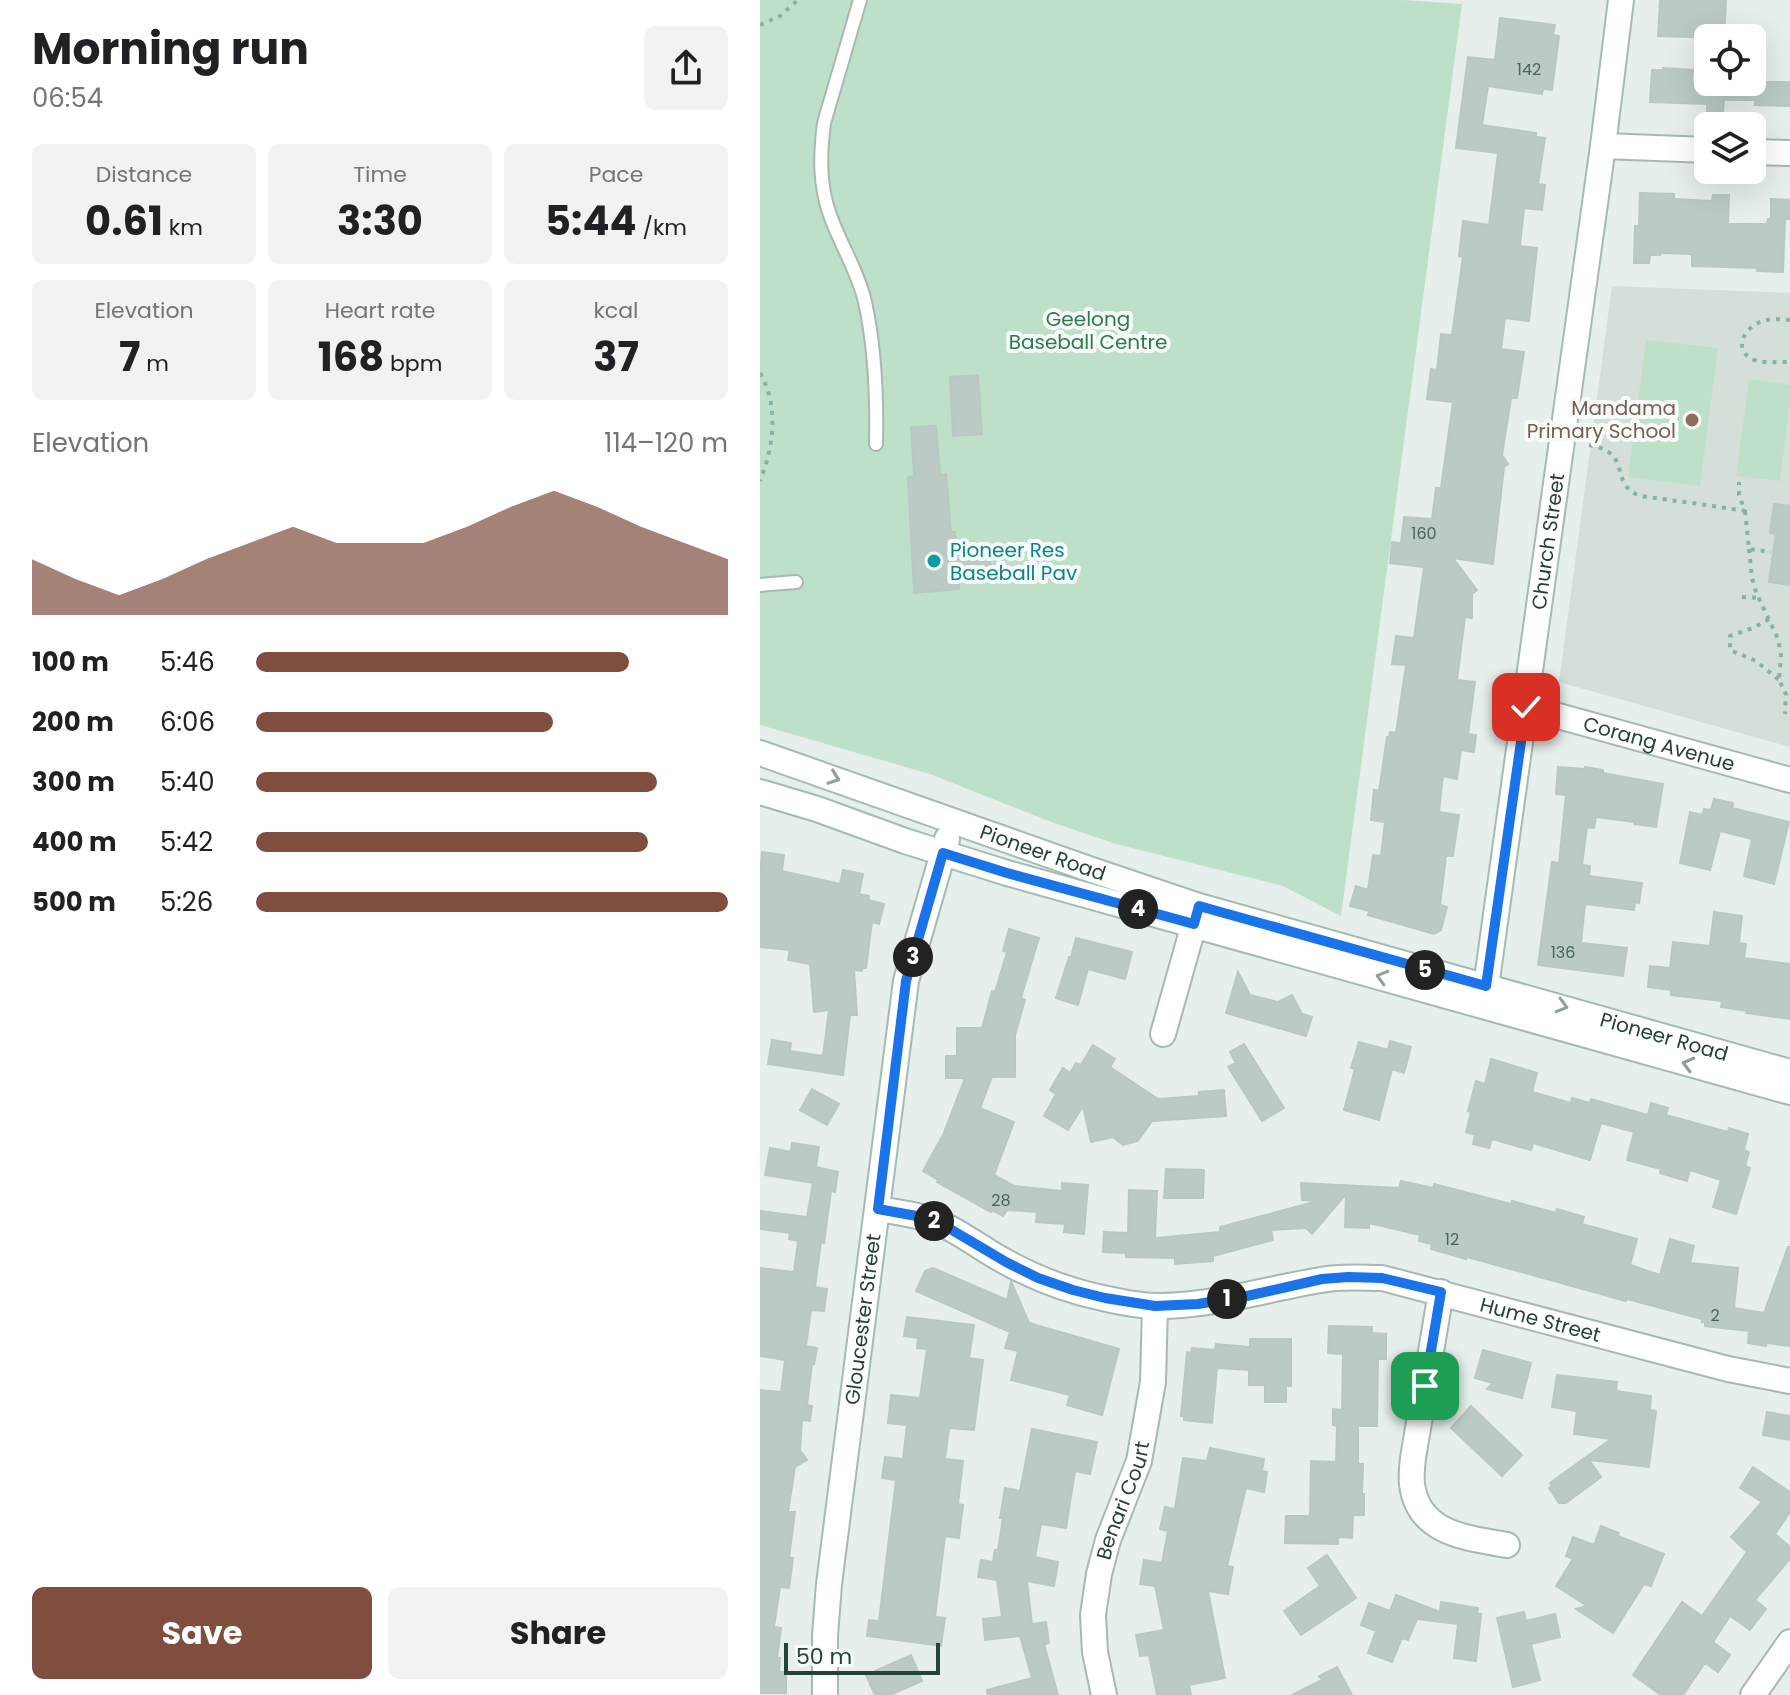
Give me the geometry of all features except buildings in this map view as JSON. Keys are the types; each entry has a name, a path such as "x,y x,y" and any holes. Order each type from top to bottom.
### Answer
{"street":[{"name":"Church Street","path":"1485,997 1621,0"},
{"path":"1603,146 1694,149"},
{"path":"1766,152 1790,153"},
{"name":"Corang Avenue","path":"1526,707 1790,780"},
{"name":"Pioneer Road","path":"760,753 952,821 1197,915"},
{"name":"Pioneer Road","path":"760,792 1007,873 1197,915 1485,997 1790,1092"},
{"name":"Gloucester Street","path":"825,1695 829,1584 906,981 952,821"},
{"path":"1163,1034 1197,915"},
{"name":"Pioneer Road","path":"1485,997 1790,1072"},
{"name":"Hume Street","path":"878,1209 940,1223 1038,1278 1105,1298 1155,1306 1210,1302 1322,1279 1382,1278 1728,1369 1790,1381"},
{"path":"1441,1292 1411,1484 1417,1505 1433,1524 1451,1533 1507,1545"},
{"name":"Benari Court","path":"1104,1695 1095,1652 1093,1615 1108,1540 1139,1461 1153,1382 1155,1306"},
{"path":"1753,1695 1790,1642"}],"lane":[{"path":"860,0 824,123 821,180 829,214 864,301 872,351 876,444"},
{"path":"760,585 796,582"}],"path":[{"path":"760,25 780,16 798,0"},
{"path":"1790,320 1760,322 1748,329 1741,346 1743,352 1757,361 1790,362"},
{"path":"760,373 766,382 772,407 773,430 760,481"},
{"path":"1589,445 1610,452 1624,485 1639,495 1745,511"},
{"path":"1739,482 1748,530 1752,578 1780,646 1779,680"},
{"path":"1749,549 1771,552"},
{"path":"1742,597 1759,598"},
{"path":"1769,619 1730,636 1729,646 1730,650 1756,661 1779,680 1786,694 1785,714"}],"shaded area":[{"name":"Mandama Primary School","path":"1612,286 1790,293 1790,747 1559,682"}],"green space":[{"name":"Geelong Baseball Centre","path":"760,0 1403,0 1462,4 1341,916 1283,886 1116,844 930,774 760,725"},
{"path":"1646,340 1718,348 1700,486 1628,477"},
{"path":"1749,379 1790,385 1780,481 1736,476"}],"place":[{"name":"Mandama Primary School","path":"1692,420"},
{"name":"Pioneer Res Baseball Pav","path":"934,561"}],"route":[{"path":"1425,1386 1441,1292 1382,1278 1348,1277 1322,1279 1198,1304 1155,1306 1105,1298 1038,1278 940,1223 878,1209 906,981 943,853 1194,924 1199,906 1486,986 1526,707"}]}
